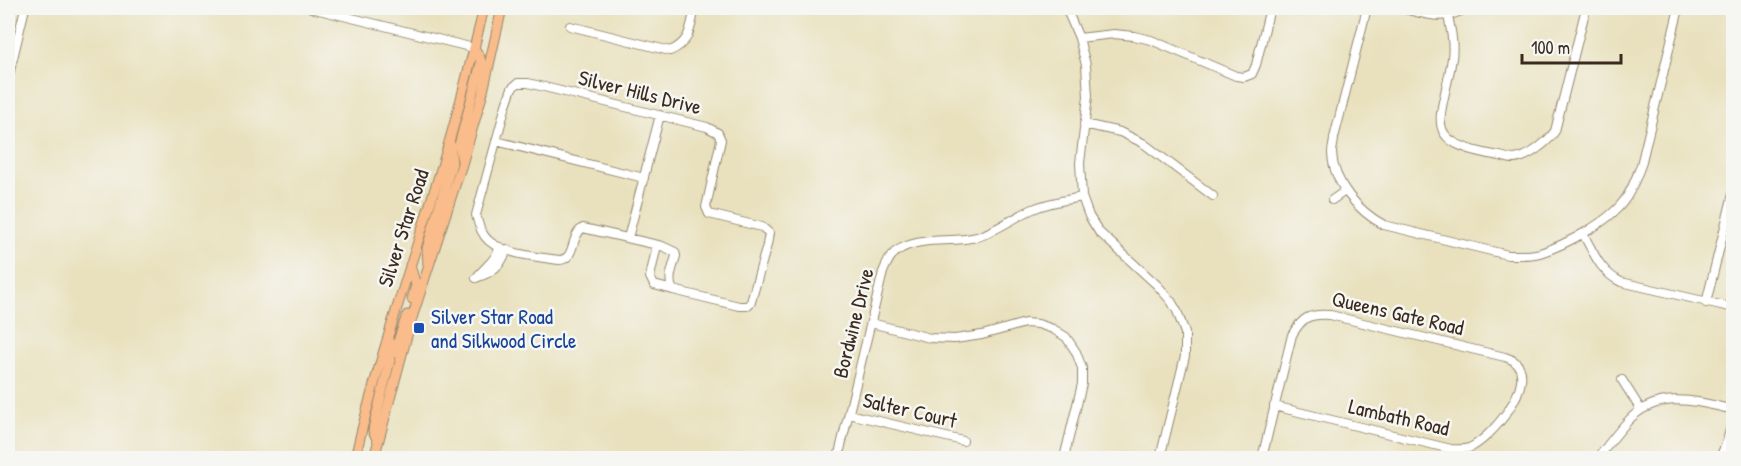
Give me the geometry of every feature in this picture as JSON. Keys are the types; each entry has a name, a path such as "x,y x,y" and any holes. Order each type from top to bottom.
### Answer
{"main road":[{"name":"Silver Star Road","path":"355,459 388,336 450,139 484,8"},
{"name":"Silver Star Road","path":"374,459 399,365 482,96 502,8"},
{"path":"462,164 459,145 481,63 474,48"},
{"path":"428,270 427,248 452,163 450,139"},
{"path":"399,365 398,341 416,285 410,265"},
{"path":"378,441 373,431 390,361 388,336"}],"street":[{"path":"8,79 25,8"},
{"path":"310,8 474,48"},
{"path":"570,26 670,51 682,46 689,34 695,8"},
{"path":"1066,8 1079,38 1086,65 1088,96 1080,163 1083,197 1089,216 1099,232 1157,285 1171,301 1185,333 1185,356 1160,459"},
{"path":"1079,38 1114,34 1134,36 1150,40 1236,76 1244,77 1252,74 1256,65 1270,8"},
{"path":"1368,8 1334,138 1332,154 1336,172 1346,191 1360,210 1371,219 1384,225 1508,255 1524,256 1539,253 1583,234 1612,214 1623,203 1641,165 1679,8"},
{"path":"1401,8 1432,16 1448,16 1467,8"},
{"path":"1448,16 1453,43 1440,114 1441,128 1447,138 1456,144 1488,154 1515,159 1537,149 1549,140 1555,131 1586,8"},
{"name":"Silver Hills Drive","path":"657,245 583,228 577,233 568,258 564,260 503,248 488,240 478,225 476,215 512,88 518,83 528,83 707,127 718,133 721,140 706,207 709,214 762,227 769,233 751,303 747,306 673,290"},
{"path":"628,238 660,115"},
{"path":"1083,124 1120,132 1143,142 1213,196"},
{"path":"496,141 644,178"},
{"path":"1706,303 1734,190"},
{"path":"1332,200 1346,191"},
{"name":"Bordwine Drive","path":"838,459 883,272 890,256 902,248 917,243 977,236 996,229 1032,209 1083,197"},
{"path":"1583,234 1602,268 1610,277 1621,282 1734,308"},
{"path":"657,245 675,252 670,280 673,290 654,285 650,278 657,245"},
{"name":"Queens Gate Road","path":"1274,406 1292,335 1306,317 1317,314 1330,315 1505,357"},
{"path":"871,323 930,338 955,339 982,335 1025,323 1053,329 1066,337 1076,352 1082,368 1082,384 1064,459"},
{"name":"Lambath Road","path":"1274,406 1462,450 1472,447 1490,433 1507,413 1518,393 1522,380 1521,370 1514,361 1505,357"},
{"path":"1622,380 1641,410"},
{"path":"1598,459 1628,420 1641,410 1658,402 1678,399 1734,410"},
{"path":"1262,459 1274,406"},
{"name":"Salter Court","path":"849,414 963,441"},
{"path":"1720,459 1734,415"}],"place":[{"name":"Silver Star Road and Silkwood Circle","path":"419,328"}]}
